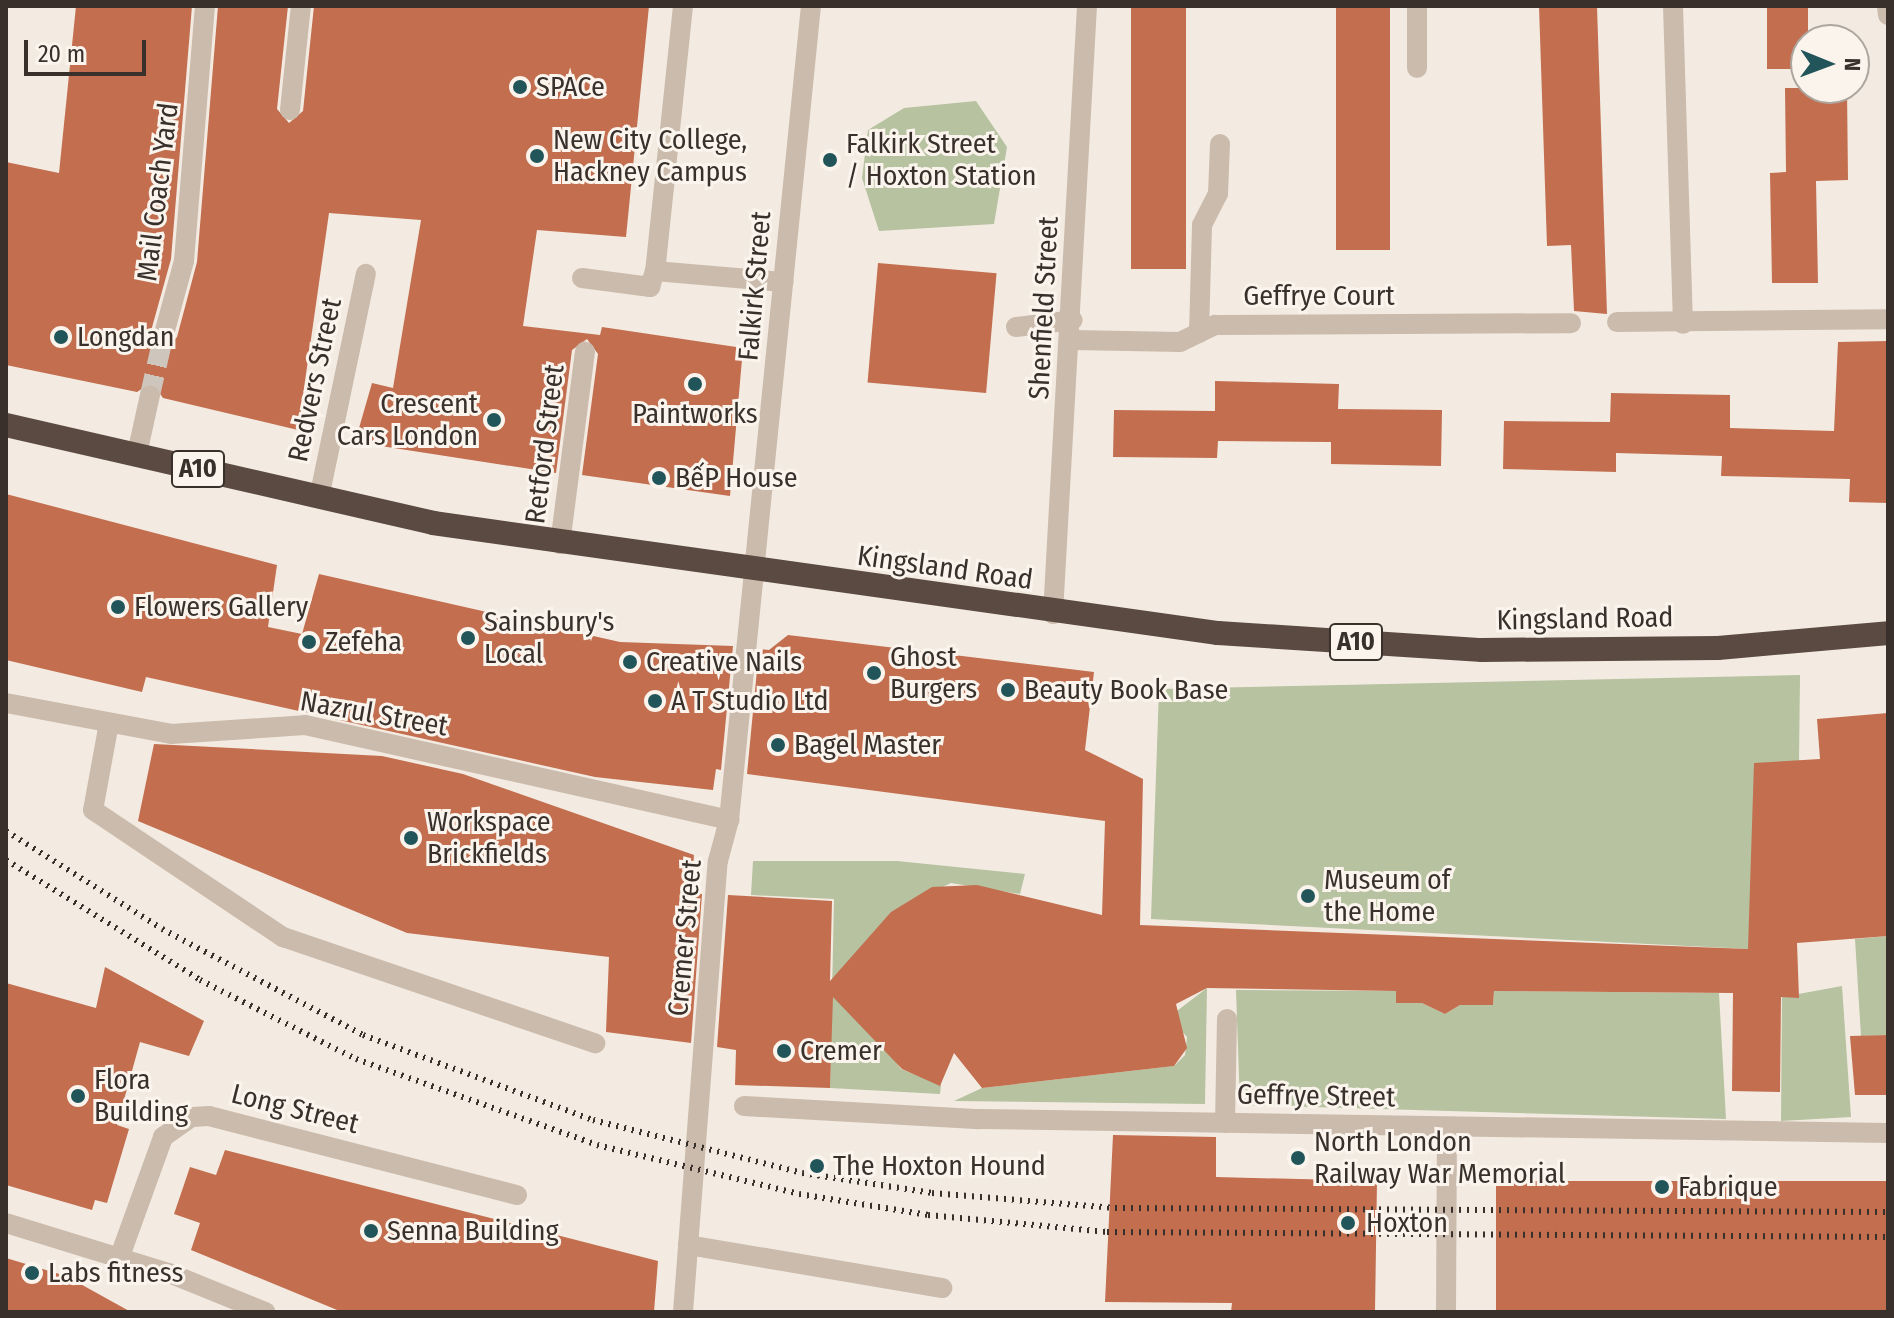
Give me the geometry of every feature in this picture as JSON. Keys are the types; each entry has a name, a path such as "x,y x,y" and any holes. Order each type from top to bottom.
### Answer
{"highway":[{"name":"Kingsland Road","path":"6,425 319,498 560,544 1053,614 1218,633 1482,650 1718,648 1888,633"}],"street":[{"name":"Mail Coach Yard","path":"164,334 184,261 205,6"},
{"path":"290,110 301,6"},
{"path":"582,278 650,287 655,271 683,6"},
{"name":"Falkirk Street","path":"752,571 811,6"},
{"name":"Shenfield Street","path":"1053,614 1072,330 1087,6"},
{"path":"1417,6 1417,68"},
{"path":"1673,6 1683,324"},
{"path":"1887,6 1888,15"},
{"path":"1199,333 1202,225 1218,194 1220,144"},
{"path":"655,271 784,282"},
{"name":"Redvers Street","path":"319,498 366,274"},
{"path":"1617,322 1683,324 1888,319"},
{"name":"Geffrye Court","path":"1016,327 1180,342 1215,325 1571,323"},
{"name":"Retford Street","path":"560,544 585,352"},
{"path":"137,454 150,395"},
{"name":"Cremer Street","path":"683,1312 717,897 729,820 752,571"},
{"name":"Nazrul Street","path":"6,703 171,734 305,725 729,820"},
{"path":"109,723 93,810 283,937 595,1043"},
{"path":"1225,1123 1227,1019"},
{"name":"Geffrye Street","path":"744,1106 1225,1123 1888,1133"},
{"name":"Long Street","path":"120,1256 163,1137 192,1117 209,1116 517,1195"},
{"path":"1446,1312 1447,1127"},
{"path":"6,1223 120,1256 265,1312"},
{"path":"688,1245 942,1288"}],"green space":[{"path":"976,101 1007,147 994,224 879,231 862,178 868,130 904,108"},
{"path":"1800,675 1799,761 1748,949 1151,919 1159,689"},
{"path":"753,861 897,861 1025,874 1020,894 951,883 891,912 863,1018 901,1069 941,1085 940,1094 830,1088 834,899 751,895"},
{"path":"1888,936 1888,1035 1861,1036 1855,939"},
{"path":"1842,986 1851,1117 1781,1121 1782,997"},
{"path":"1207,988 1205,1104 954,1101 982,1088 1174,1066 1185,1055 1187,1037 1169,1017"},
{"path":"1236,990 1396,991 1396,1003 1422,1003 1445,1014 1460,1005 1493,1005 1494,991 1719,993 1726,1119 1240,1105"}],"building":[{"path":"76,6 192,6 171,259 151,331 154,343 167,347 177,337 197,262 218,6 288,6 277,109 289,123 303,111 314,6 649,6 626,237 537,230 523,326 600,335 602,327 743,348 730,496 582,475 598,354 587,339 572,350 556,473 355,442 372,383 393,388 421,220 329,213 298,430 163,398 152,382 137,392 6,365 6,162 59,173"},
{"path":"1131,6 1186,6 1186,269 1131,269"},
{"path":"1336,6 1390,6 1390,250 1336,250"},
{"path":"1539,6 1597,6 1607,314 1574,311 1571,245 1547,246"},
{"path":"1767,6 1808,6 1808,24 1790,24 1790,69 1767,69"},
{"path":"1785,88 1790,88 1790,104 1847,104 1848,180 1816,181 1818,283 1772,283 1770,173 1786,172"},
{"path":"878,263 997,273 986,393 868,383"},
{"path":"1888,341 1888,503 1849,502 1850,479 1721,476 1722,456 1616,453 1616,472 1503,469 1504,421 1610,422 1611,393 1730,395 1730,428 1834,431 1838,342"},
{"path":"1215,381 1339,384 1338,409 1442,410 1441,466 1331,464 1331,442 1218,441 1217,458 1113,457 1114,410 1215,411"},
{"path":"6,494 277,565 268,627 302,634 319,574 620,642 733,646 721,770 716,769 713,790 595,777 146,677 142,692 6,660"},
{"path":"788,635 1094,672 1085,750 1143,779 1140,925 1748,949 1754,763 1820,759 1817,719 1888,713 1888,936 1797,943 1799,998 1781,997 1780,1092 1732,1091 1733,993 1494,991 1493,1005 1460,1005 1445,1014 1422,1003 1396,1003 1396,991 1207,988 1176,1004 1187,1048 1174,1066 982,1088 954,1053 940,1086 902,1069 833,997 830,1088 735,1085 736,1050 717,1047 728,895 832,901 830,981 891,912 932,887 977,885 1102,915 1105,821 747,774 759,649 769,650"},
{"name":"Workspace Brickfields","path":"154,744 382,756 463,774 694,855 691,893 702,894 691,1043 606,1032 609,957 407,933 138,821"},
{"name":"Flora Building","path":"105,967 204,1021 189,1056 140,1042 117,1125 129,1129 107,1203 95,1200 92,1210 6,1185 6,983 96,1008"},
{"path":"1888,1035 1888,1095 1855,1095 1850,1036"},
{"path":"1113,1135 1216,1137 1216,1177 1377,1181 1375,1312 1231,1312 1232,1303 1105,1302"},
{"name":"Senna Building","path":"225,1150 658,1261 654,1312 342,1312 191,1250 200,1223 174,1214 190,1167 216,1175"},
{"path":"1496,1181 1888,1181 1888,1312 1496,1312"},
{"path":"6,1258 66,1276 131,1312 6,1312"}],"tunnel":[{"path":"150,395 164,334"}],"railway":[{"path":"6,831 162,929 363,1035 593,1120 802,1173 932,1193 1115,1208 1888,1212"},
{"path":"6,860 200,980 356,1059 597,1145 799,1194 928,1215 1107,1232 1888,1237"}],"place":[{"name":"SPACe","path":"520,87"},
{"name":"New City College, Hackney Campus","path":"537,156"},
{"name":"Falkirk Street / Hoxton Station","path":"830,160"},
{"name":"Longdan","path":"61,337"},
{"name":"Paintworks","path":"695,384"},
{"name":"Crescent Cars London","path":"494,420"},
{"name":"BếP House","path":"659,478"},
{"name":"Flowers Gallery","path":"118,607"},
{"name":"Sainsbury's Local","path":"468,638"},
{"name":"Zefeha","path":"309,642"},
{"name":"Creative Nails","path":"630,662"},
{"name":"Ghost Burgers","path":"874,673"},
{"name":"Beauty Book Base","path":"1008,690"},
{"name":"A T Studio Ltd","path":"655,701"},
{"name":"Bagel Master","path":"778,745"},
{"name":"Workspace Brickfields","path":"411,838"},
{"name":"Museum of the Home","path":"1308,896"},
{"name":"Cremer","path":"784,1051"},
{"name":"Flora Building","path":"78,1096"},
{"name":"North London Railway War Memorial","path":"1298,1158"},
{"name":"The Hoxton Hound","path":"817,1166"},
{"name":"Fabrique","path":"1662,1187"},
{"name":"Hoxton","path":"1348,1223"},
{"name":"Senna Building","path":"371,1231"},
{"name":"Labs fitness","path":"32,1273"}]}
